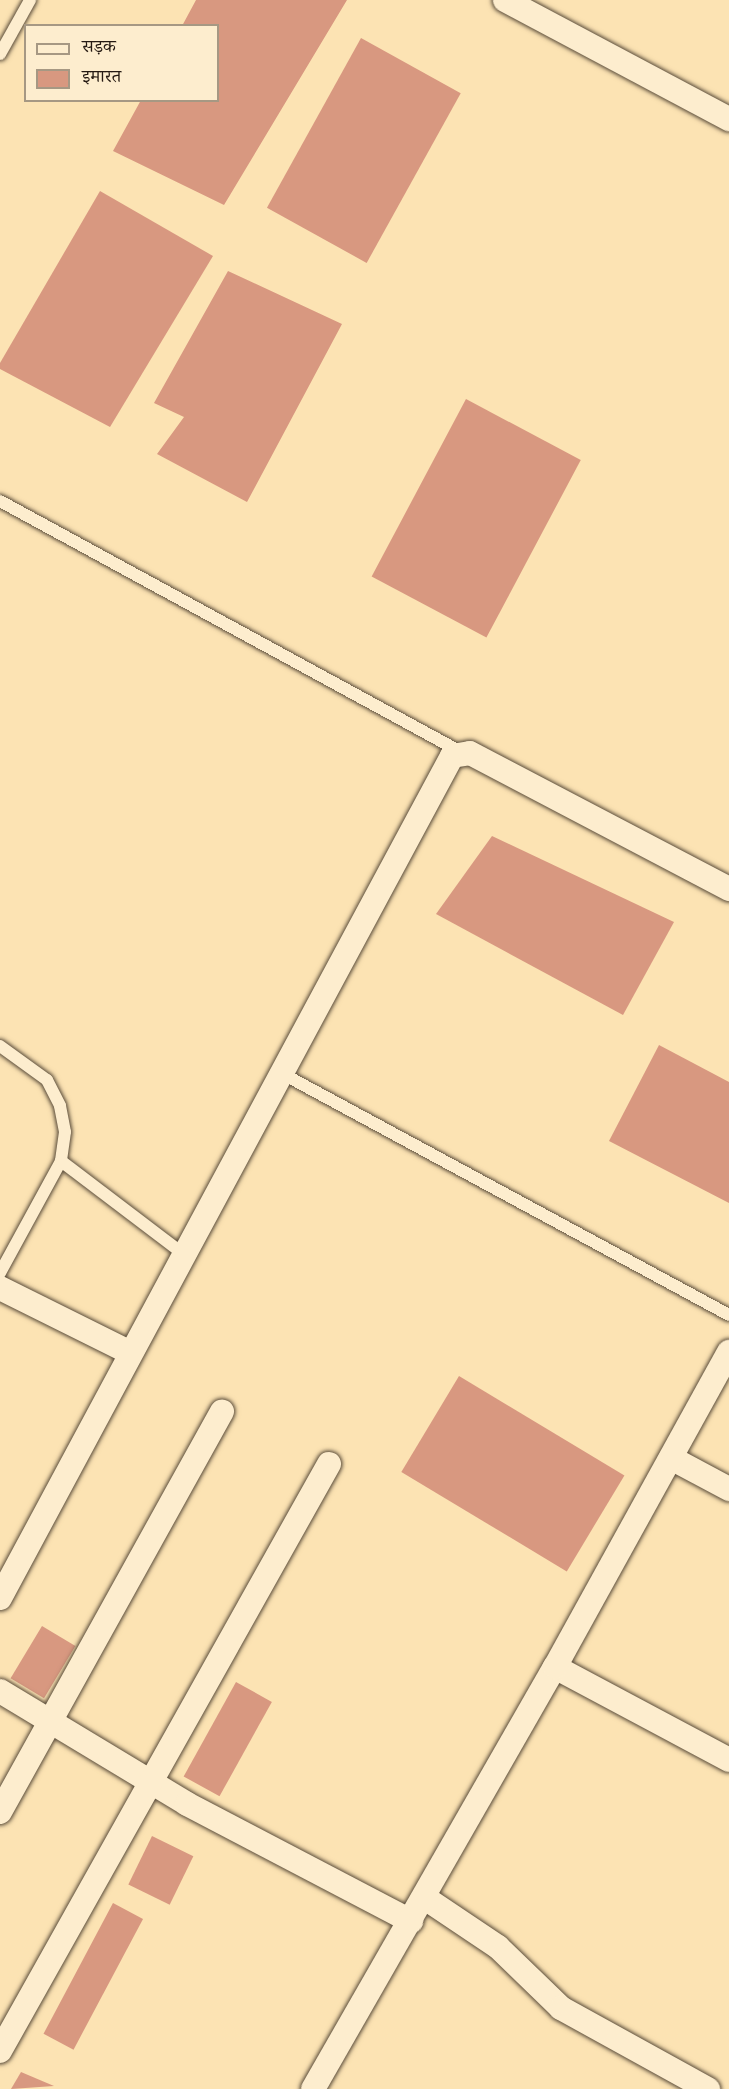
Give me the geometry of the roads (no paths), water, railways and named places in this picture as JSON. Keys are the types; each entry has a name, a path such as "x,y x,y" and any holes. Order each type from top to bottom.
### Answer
{"street":[{"path":"506,0 729,119"},
{"path":"0,1598 283,1074 448,760 461,752 470,753 729,889"},
{"path":"0,1288 131,1353"},
{"path":"313,2089 425,1898 729,1352"},
{"path":"0,1812 222,1411"},
{"path":"671,1458 729,1489"},
{"path":"0,2051 153,1783 329,1464"},
{"path":"555,1667 729,1760"},
{"path":"0,1691 257,1843 411,1921"},
{"path":"425,1898 498,1947 561,2008 708,2089"}],"lane":[{"path":"0,54 30,0"},
{"path":"0,501 461,752"},
{"path":"0,1046 47,1080 60,1106 64,1132 61,1161 0,1273"},
{"path":"283,1074 729,1315"},
{"path":"61,1161 185,1255"}]}
